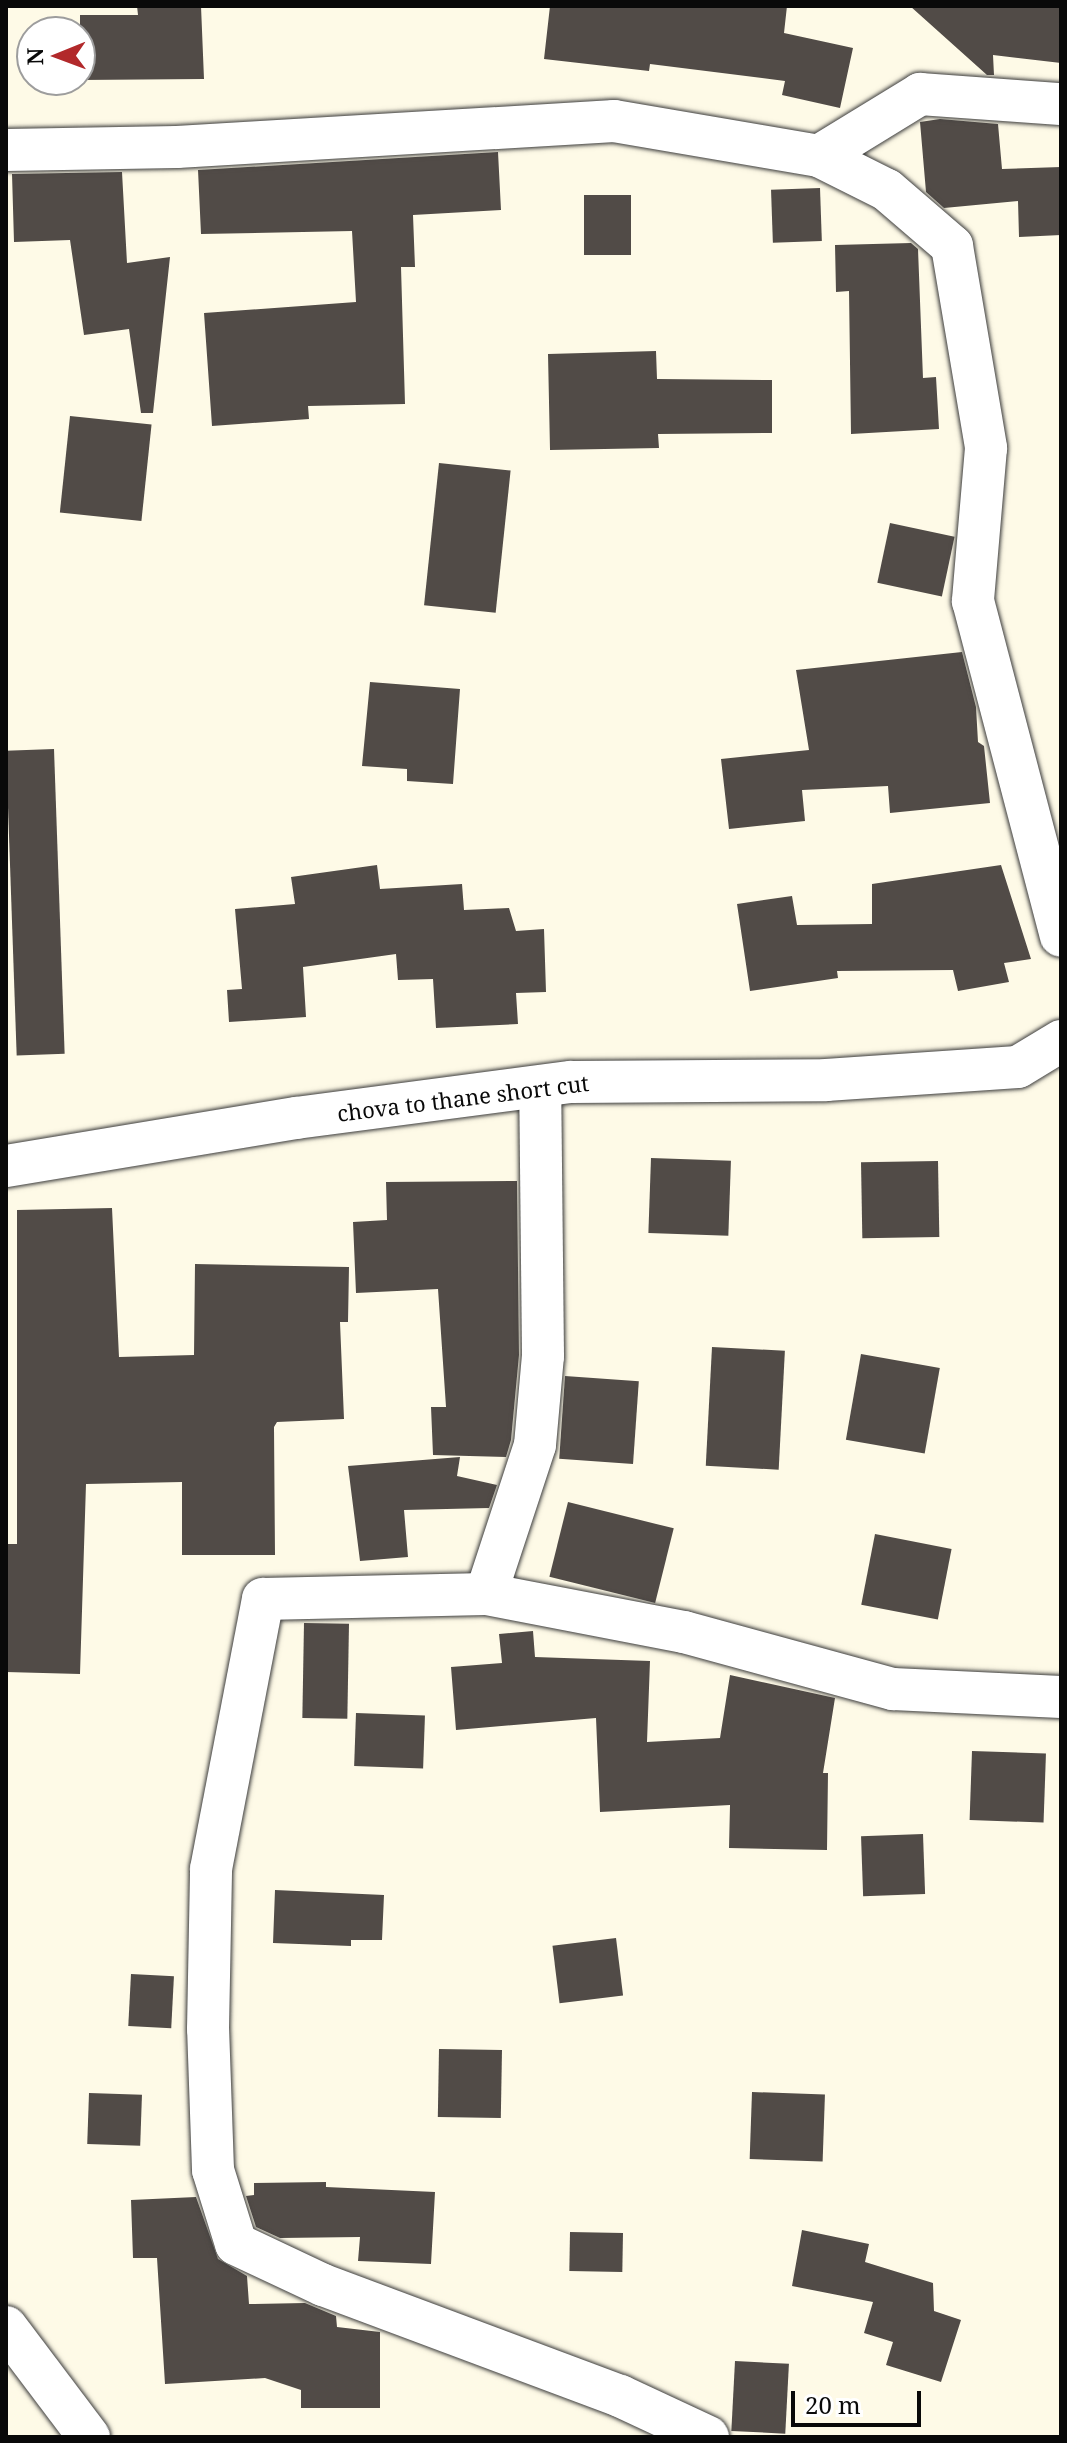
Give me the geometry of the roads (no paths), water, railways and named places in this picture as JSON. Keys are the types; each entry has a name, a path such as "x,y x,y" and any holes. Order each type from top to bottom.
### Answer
{"street":[{"path":"819,156 920,94 1061,104"},
{"path":"6,150 177,147 614,121 819,156 887,190 952,246 986,448 973,601 1061,936"},
{"name":"chova to thane short cut","path":"6,1166 296,1118 571,1082 826,1080 1018,1067 1061,1041"},
{"path":"486,1594 535,1445 544,1234 540,1088"},
{"path":"708,2437 620,2396 323,2285 236,2244 213,2170 208,2029 211,1869 263,1599 486,1594 684,1632 893,1689 1061,1697"},
{"path":"6,2327 89,2437"}]}
